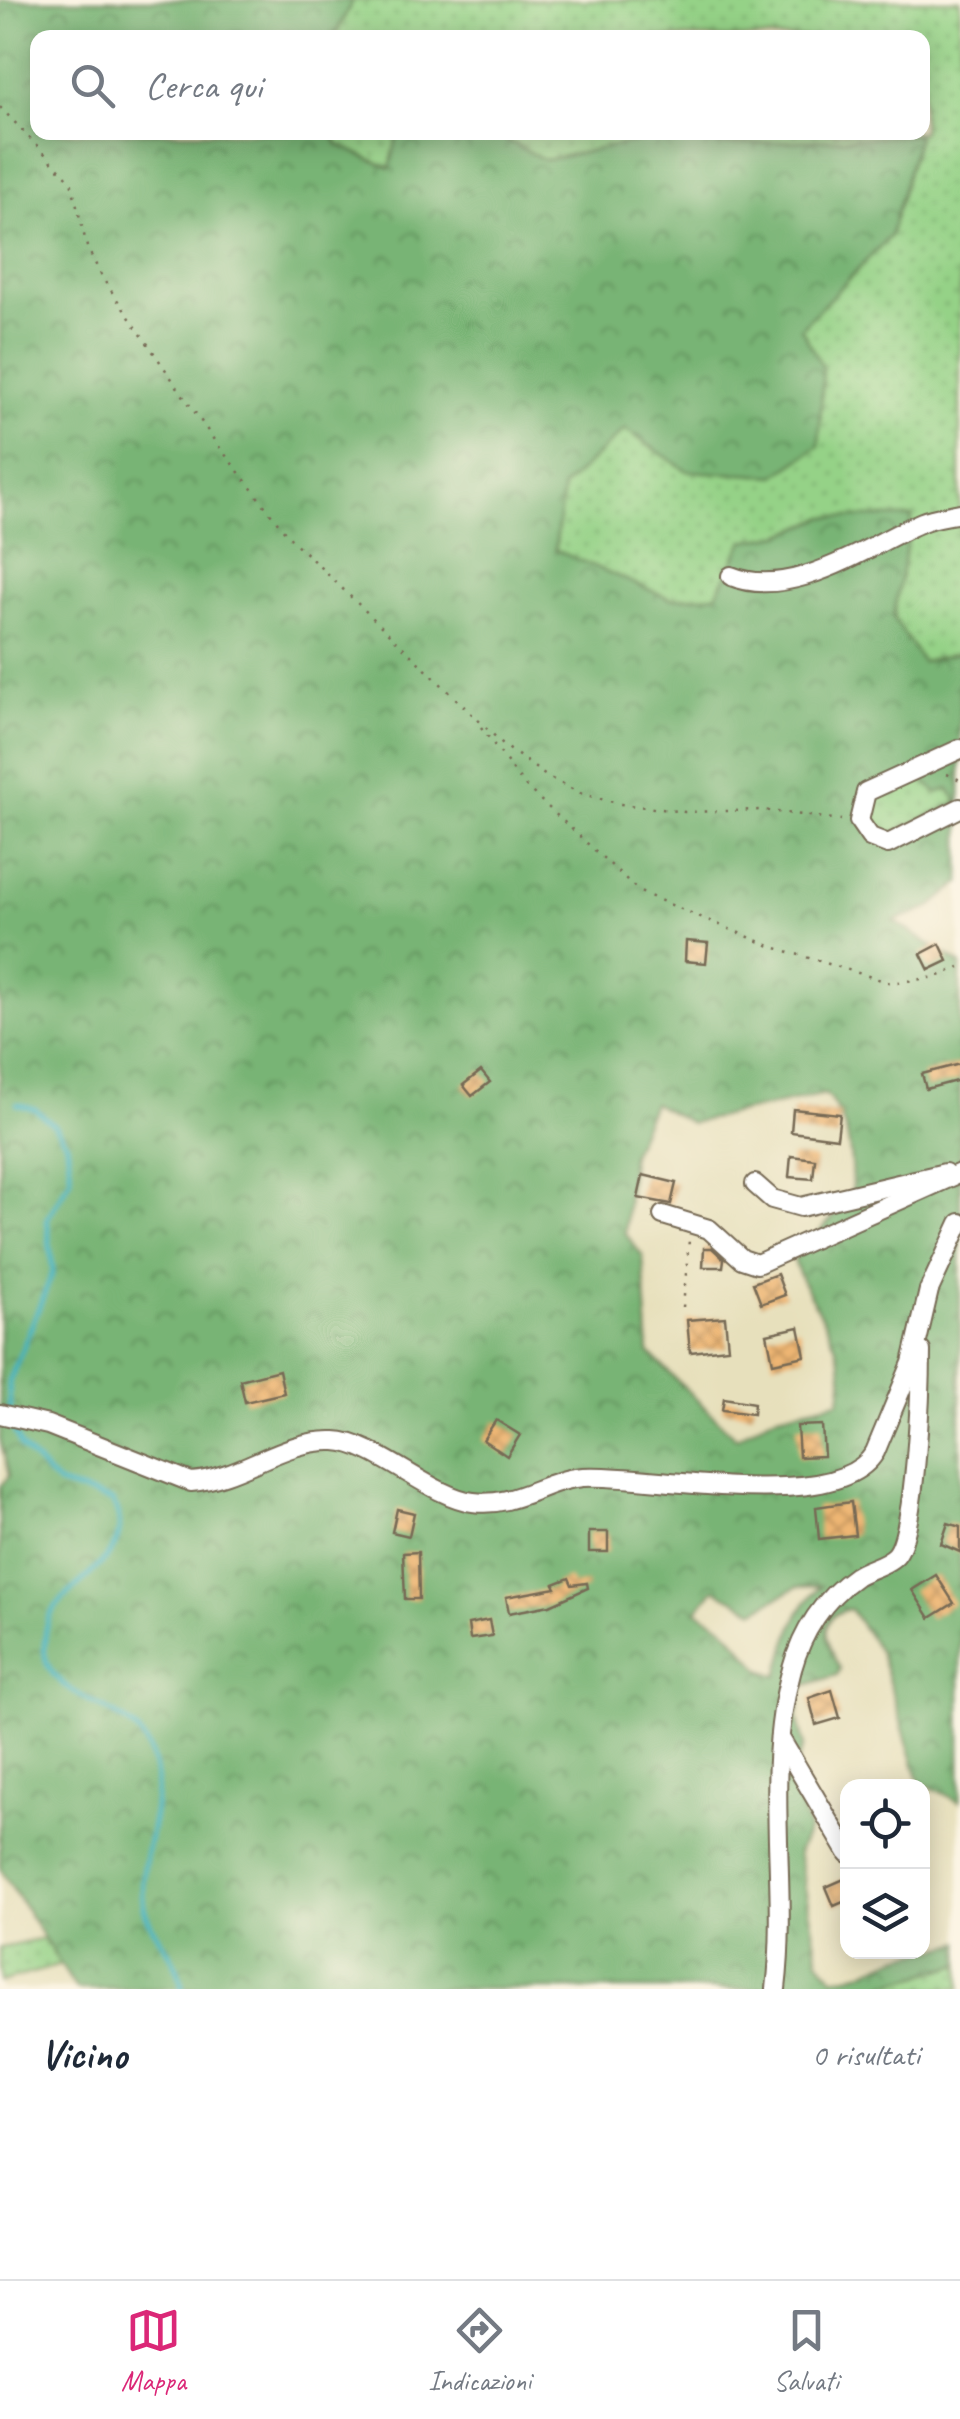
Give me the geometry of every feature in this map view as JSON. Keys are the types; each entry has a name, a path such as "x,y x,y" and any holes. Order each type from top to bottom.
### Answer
{"street":[{"path":"730,576 758,582 796,577 925,521 960,513"},
{"path":"960,749 866,792 859,821 870,837 888,844 960,808"},
{"path":"754,1184 772,1199 801,1206 960,1171"},
{"path":"664,1215 709,1229 742,1259 756,1264 960,1171"},
{"path":"1,1414 48,1424 191,1482 214,1480 294,1444 342,1441 470,1502 503,1503 582,1477 735,1488 847,1478 867,1465 912,1363 930,1290 960,1223"},
{"path":"776,1989 779,1966 775,1802 780,1738 792,1668 814,1617 854,1578 896,1556 904,1539 914,1484 921,1327"},
{"path":"780,1738 840,1839"},
{"path":"779,1966 790,1989"}],"path":[{"path":"0,107 30,138"},
{"path":"32,140 71,181 87,247 103,279 247,484 322,572 477,722 546,776 582,794 665,811 762,810 859,821"},
{"path":"477,722 523,784 640,892 773,947 890,983 938,977 960,967"},
{"path":"947,782 956,780"},
{"path":"683,1307 690,1223"}],"green space":[{"path":"0,0 353,0 338,30 30,30 30,140 336,140 338,145 390,168 396,140 506,140 545,160 644,140 722,145 917,140 890,236 801,328 823,368 819,446 775,476 687,471 625,429 563,487 555,550 671,599 716,595 744,541 781,535 826,517 912,517 893,617 922,662 960,653 960,883 931,907 894,921 960,964 960,1802 930,1787 930,1779 918,1779 880,1653 850,1609 839,1612 828,1625 828,1642 840,1669 837,1675 803,1686 797,1717 804,1745 798,1760 797,1796 809,1829 798,1852 819,1960 834,1978 894,1959 930,1959 930,1950 960,1942 960,1964 870,1989 76,1989 0,1869 0,1486 9,1476 0,1439","holes":["921,777 936,793 949,789 958,802 891,834 881,835 869,826 867,809 876,793","825,1094 845,1128 852,1196 794,1260 841,1364 839,1401 774,1416 736,1438 649,1353 643,1257 625,1233 631,1154 653,1103 691,1123","821,1586 788,1638 778,1676 761,1670 723,1626 697,1611 714,1589 755,1610 797,1587"]},
{"path":"353,0 960,0 960,653 922,662 893,617 911,518 826,517 781,535 744,541 716,595 671,599 555,551 563,487 625,429 687,471 823,369 801,328 890,236 917,140 930,140 930,30 338,30"},
{"path":"336,140 397,140 391,169 338,145"},
{"path":"506,140 644,140 545,160"},
{"path":"683,140 820,140 722,145"},
{"path":"920,776 932,786 948,789 959,802 891,834 874,832 867,818 870,798"},
{"path":"44,1939 61,1965 0,1982 0,1948"},
{"path":"960,1964 960,1989 870,1989"}],"building":[{"path":"686,941 708,943 706,963 685,961"},
{"path":"940,944 948,961 929,970 921,954"},
{"path":"960,1064 960,1080 926,1089 922,1074"},
{"path":"481,1071 490,1082 472,1096 463,1085"},
{"path":"793,1109 840,1114 837,1138 791,1132"},
{"path":"791,1156 815,1159 813,1179 789,1177"},
{"path":"643,1175 676,1183 671,1204 638,1198"},
{"path":"704,1248 712,1248 724,1259 723,1267 703,1267"},
{"path":"777,1274 785,1295 761,1304 753,1283"},
{"path":"725,1317 728,1348 690,1352 687,1320"},
{"path":"799,1327 805,1356 773,1363 767,1334"},
{"path":"279,1370 284,1393 245,1402 240,1380"},
{"path":"724,1398 754,1403 753,1414 722,1410"},
{"path":"496,1420 520,1435 507,1456 483,1440"},
{"path":"822,1425 824,1456 799,1457 797,1426"},
{"path":"851,1502 855,1535 819,1539 816,1507"},
{"path":"397,1509 414,1513 409,1536 392,1532"},
{"path":"948,1523 960,1527 960,1552 941,1544"},
{"path":"589,1532 608,1532 608,1552 589,1552"},
{"path":"418,1552 419,1599 405,1599 403,1553"},
{"path":"936,1575 954,1603 930,1618 912,1590"},
{"path":"569,1578 572,1585 587,1583 588,1588 550,1605 509,1613 506,1597 556,1588 554,1584"},
{"path":"489,1620 492,1636 470,1639 468,1624"},
{"path":"832,1690 840,1718 816,1725 809,1698"},
{"path":"840,1881 840,1903 834,1906 826,1887"}],"waterway":[{"path":"10,1412 9,1382 53,1272 47,1219 71,1178 67,1144 54,1125 35,1109 17,1104"},
{"path":"11,1423 21,1447 58,1484 112,1501 119,1519 119,1535 112,1549 51,1615 45,1655 59,1681 131,1725 151,1755 156,1796 143,1900 150,1923 175,1963 182,1989"}]}
